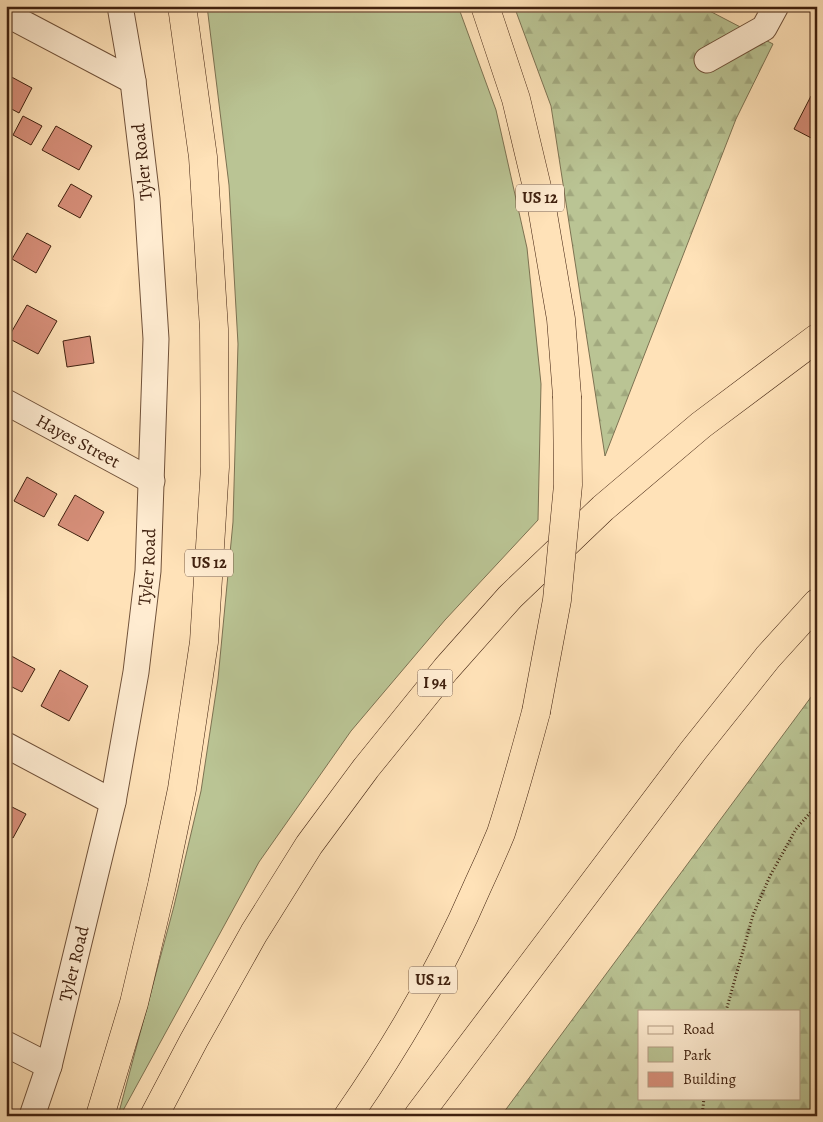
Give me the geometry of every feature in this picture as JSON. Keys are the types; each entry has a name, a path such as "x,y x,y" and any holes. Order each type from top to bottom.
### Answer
{"highway":[{"name":"US 12","path":"100,1116 134,1003 162,885 182,790 204,642 215,467 214,330 203,157 182,6"},
{"name":"US 12","path":"348,1116 379,1071 421,1002 459,930 500,834 536,712 557,600 568,485 567,396 561,319 542,208 516,100 485,6"},
{"name":"I 94","path":"154,1116 254,933 309,845 366,768 446,669 510,596 603,508 701,425 817,338"},
{"path":"418,1116 699,744 768,657 817,603"}],"street":[{"name":"Tyler Road","path":"32,1116 49,1066 113,802 139,644 148,571 156,339 147,199 133,82 120,6"},
{"path":"707,60 764,28 776,6"},
{"path":"6,14 133,82"},
{"name":"Hayes Street","path":"6,402 152,481"},
{"path":"6,745 113,802"},
{"path":"6,1044 49,1066"}],"path":[{"path":"726,1010 754,915 770,876 796,829 817,805"},
{"path":"702,1116 704,1100"}],"green space":[{"path":"207,6 458,6 496,110 527,248 541,384 538,520 445,620 351,731 259,862 120,1116 118,1116 174,906 201,791 218,679 233,522 238,344 229,185"},
{"path":"514,6 700,6 773,44 736,119 605,456 551,106"},
{"path":"817,689 817,1116 501,1116"}],"building":[{"path":"6,74 32,88 19,113 6,106"},
{"path":"811,96 817,99 817,141 794,129"},
{"path":"23,116 42,126 31,145 13,135"},
{"path":"56,126 92,146 79,170 42,150"},
{"path":"71,184 92,196 80,218 58,206"},
{"path":"27,233 51,246 36,273 12,259"},
{"path":"27,305 57,321 38,354 8,338"},
{"path":"90,336 94,363 67,367 63,341"},
{"path":"27,477 57,494 44,517 14,501"},
{"path":"75,495 104,512 88,541 58,525"},
{"path":"6,653 35,669 22,692 6,684"},
{"path":"60,670 88,686 69,721 41,706"},
{"path":"6,804 26,814 13,838 6,834"}]}
